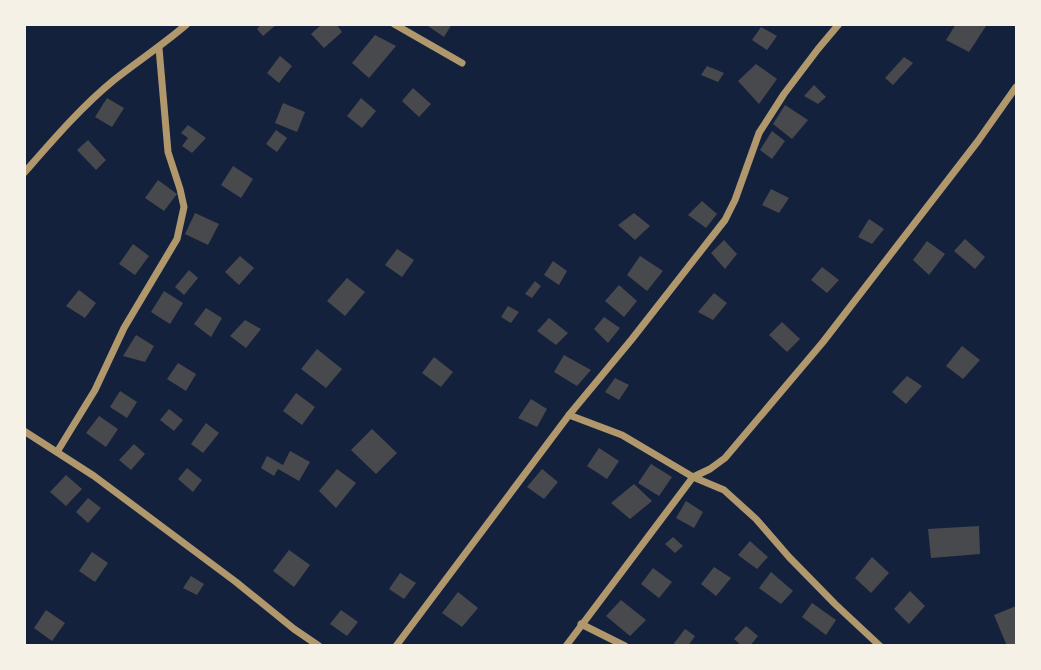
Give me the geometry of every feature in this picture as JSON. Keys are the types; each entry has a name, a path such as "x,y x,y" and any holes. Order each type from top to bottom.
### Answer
{"street":[{"path":"24,173 63,128 113,81 187,24"},
{"path":"394,24 462,63"},
{"path":"396,646 569,415 632,340 725,220 735,200 758,133 784,94 839,24"},
{"path":"57,452 95,390 124,328 177,239 184,207 168,152 159,48"},
{"path":"566,646 693,477 725,458 823,342 1017,87"},
{"path":"569,415 622,435 693,477 724,490 756,519 826,595 880,646"},
{"path":"24,430 94,476 319,646"},
{"path":"581,624 625,646"}],"building":[{"path":"261,24 277,24 263,36 257,29"},
{"path":"322,24 336,24 342,32 324,48 311,34"},
{"path":"452,24 444,37 428,26"},
{"path":"956,24 986,26 969,52 946,40"},
{"path":"761,27 777,36 767,50 752,40"},
{"path":"375,35 396,46 369,78 352,63"},
{"path":"280,56 292,66 279,83 267,73"},
{"path":"904,57 913,63 893,85 885,78"},
{"path":"756,64 777,79 759,104 738,81"},
{"path":"707,66 724,73 718,82 701,75"},
{"path":"814,85 826,97 818,104 804,96"},
{"path":"413,88 431,104 419,117 402,101"},
{"path":"107,98 124,108 112,127 95,117"},
{"path":"361,98 376,111 362,128 347,116"},
{"path":"283,103 305,112 297,132 275,123"},
{"path":"785,105 808,120 792,139 773,124"},
{"path":"188,125 206,138 192,153 182,146 188,138 181,133"},
{"path":"276,130 287,138 277,152 266,144"},
{"path":"772,131 785,141 772,159 760,150"},
{"path":"88,140 106,160 96,170 77,150"},
{"path":"233,166 253,179 241,198 221,185"},
{"path":"158,180 177,194 164,211 145,198"},
{"path":"771,189 789,198 779,213 762,205"},
{"path":"702,201 717,214 706,228 688,215"},
{"path":"195,213 219,224 208,245 185,234"},
{"path":"634,213 650,226 635,240 618,225"},
{"path":"869,219 884,229 872,244 858,237"},
{"path":"965,239 985,257 975,269 954,251"},
{"path":"724,240 737,254 725,269 711,253"},
{"path":"927,241 945,254 929,275 913,260"},
{"path":"133,244 149,256 135,275 119,264"},
{"path":"397,249 414,260 402,277 385,265"},
{"path":"240,256 254,268 239,285 225,272"},
{"path":"640,256 663,271 647,291 627,275"},
{"path":"553,261 567,271 559,285 544,275"},
{"path":"822,267 839,280 827,293 811,280"},
{"path":"189,270 198,278 184,295 175,287"},
{"path":"347,278 365,292 345,316 327,301"},
{"path":"535,281 541,286 532,298 525,294"},
{"path":"619,285 637,301 624,317 605,301"},
{"path":"79,290 96,303 85,318 66,306"},
{"path":"164,291 183,303 170,324 151,312"},
{"path":"714,293 727,303 713,320 698,312"},
{"path":"508,306 519,312 511,323 501,317"},
{"path":"206,308 222,318 211,337 194,324"},
{"path":"604,317 620,328 608,343 594,329"},
{"path":"549,318 568,333 556,345 537,331"},
{"path":"245,320 261,329 246,348 230,336"},
{"path":"782,322 800,339 787,352 769,335"},
{"path":"136,335 154,346 145,362 123,356"},
{"path":"962,346 980,360 963,379 946,366"},
{"path":"317,349 342,369 326,388 301,369"},
{"path":"564,355 591,370 577,386 554,372"},
{"path":"434,357 453,372 441,387 422,373"},
{"path":"178,363 196,374 186,391 167,379"},
{"path":"907,376 922,386 906,404 892,392"},
{"path":"615,378 629,385 619,400 605,392"},
{"path":"120,391 137,402 127,418 110,407"},
{"path":"296,393 315,407 302,425 283,411"},
{"path":"531,399 547,409 537,427 518,418"},
{"path":"169,409 183,420 174,431 160,420"},
{"path":"99,416 118,429 106,447 86,433"},
{"path":"206,423 219,433 203,453 191,444"},
{"path":"372,429 397,453 376,474 351,450"},
{"path":"134,444 145,454 131,470 119,460"},
{"path":"599,448 619,461 607,479 587,466"},
{"path":"290,451 310,462 299,481 278,469 274,476 261,468 267,456 283,465"},
{"path":"651,464 672,477 659,496 638,483"},
{"path":"187,468 202,480 193,492 178,479"},
{"path":"337,469 356,483 336,508 319,491"},
{"path":"542,469 558,482 544,499 527,487"},
{"path":"66,475 82,489 66,506 50,492"},
{"path":"634,484 652,501 630,519 611,503"},
{"path":"88,498 101,508 88,523 76,512"},
{"path":"686,501 703,512 694,528 676,518"},
{"path":"979,526 980,554 931,558 928,529"},
{"path":"673,537 683,546 675,553 665,544"},
{"path":"750,541 768,557 757,569 738,555"},
{"path":"289,550 310,565 294,587 273,571"},
{"path":"92,552 108,563 95,582 79,571"},
{"path":"872,557 889,573 871,593 855,578"},
{"path":"714,567 731,578 716,596 701,584"},
{"path":"653,568 672,582 659,598 641,584"},
{"path":"771,572 793,591 781,604 759,588"},
{"path":"400,573 416,583 404,599 389,589"},
{"path":"191,576 204,584 197,595 183,588"},
{"path":"910,591 925,606 909,624 894,609"},
{"path":"458,592 478,608 462,627 442,613"},
{"path":"621,600 646,620 630,636 606,616"},
{"path":"812,603 836,620 826,635 802,617"},
{"path":"1016,606 1016,646 1007,646 994,615"},
{"path":"46,610 65,623 52,641 34,628"},
{"path":"341,610 358,622 347,636 330,624"},
{"path":"746,626 758,636 750,646 742,646 734,639"},
{"path":"685,629 695,636 688,646 672,646"}]}
